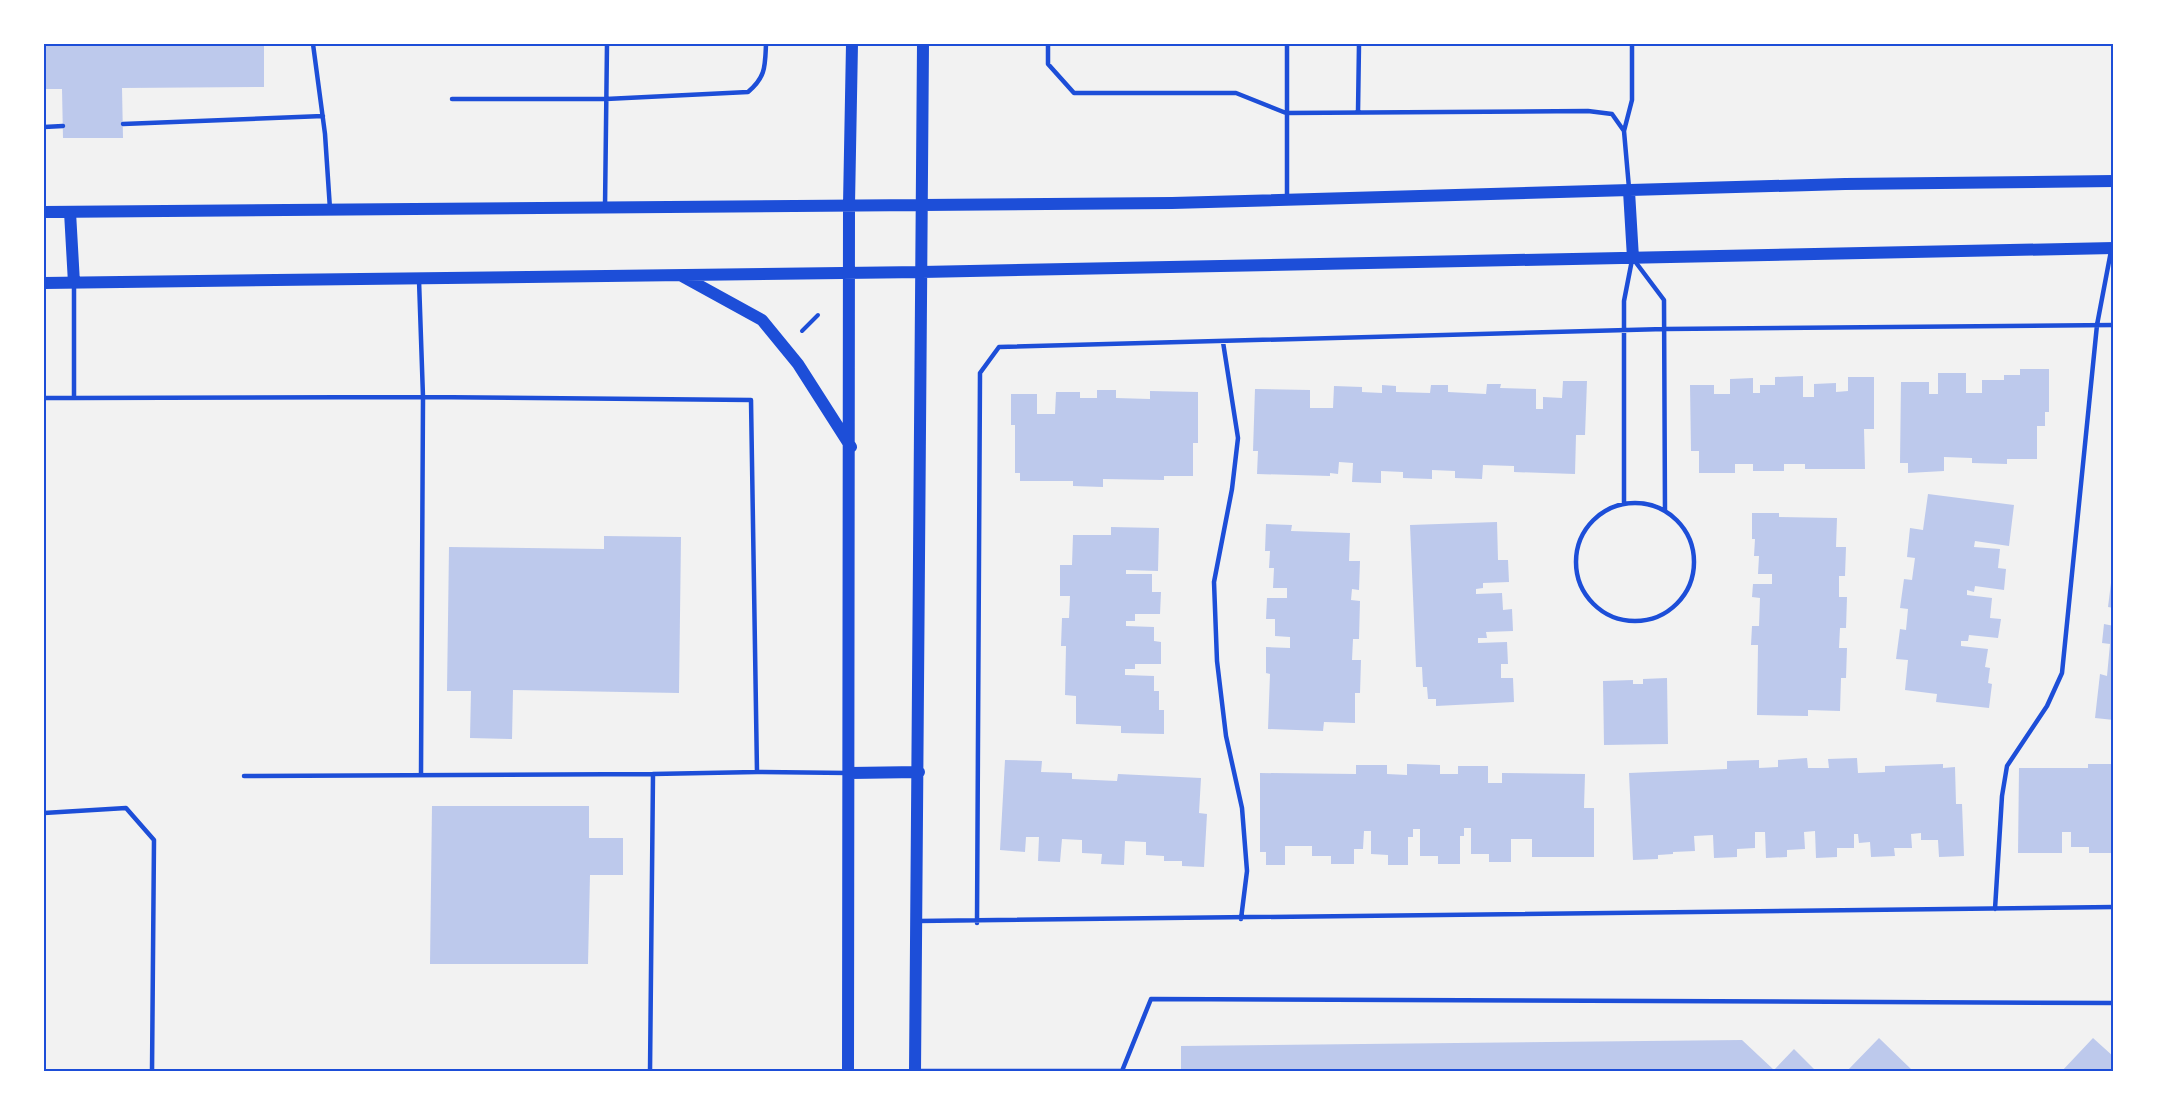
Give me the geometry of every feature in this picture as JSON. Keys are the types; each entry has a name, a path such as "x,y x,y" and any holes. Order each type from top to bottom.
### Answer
{"main road":[{"path":"848,1071 851,273 849,204 852,44"},
{"path":"915,1071 923,44"},
{"path":"44,212 1287,200 2114,180"},
{"path":"1629,191 1633,258"},
{"path":"70,212 74,283"},
{"path":"44,283 922,272 2113,248"},
{"path":"681,275 762,320 798,364 850,447"},
{"path":"850,773 919,771"}],"lane":[{"path":"313,44 330,209"},
{"path":"604,207 607,44"},
{"path":"452,99 606,99 748,92 761,82 766,44"},
{"path":"1048,44 1047,64 1074,93 1236,93 1286,113 1588,111 1612,114 1623,131"},
{"path":"1287,44 1287,200"},
{"path":"1358,112 1359,44"},
{"path":"1629,191 1623,131 1632,100 1632,44"},
{"path":"123,124 322,116"},
{"path":"44,127 63,126"},
{"path":"44,204 44,212"},
{"path":"1995,909 2002,796 2007,766 2047,706 2062,673 2097,325 2113,248"},
{"path":"1633,258 1664,300 1665,511"},
{"path":"1624,504 1624,301 1633,258"},
{"path":"419,279 423,397 421,775"},
{"path":"74,283 74,398"},
{"path":"977,922 980,374 999,347 1665,329 2114,325"},
{"path":"1223,342 1238,438 1215,594 1217,661 1226,736 1242,808 1247,871 1241,919"},
{"path":"44,398 423,397 751,400 757,771"},
{"path":"1624,504 1654,505 1665,511 1682,525 1690,540 1694,556 1693,573 1688,589 1678,603 1664,614 1649,620 1618,619 1591,603 1581,590 1576,574 1575,556 1579,539 1588,523 1602,512 1624,504"},
{"path":"244,776 653,774 757,771 850,773"},
{"path":"650,1071 653,774"},
{"path":"44,813 126,808 154,840 152,1071"},
{"path":"915,921 1241,919 2114,907"},
{"path":"915,1071 1122,1071 1151,999 2114,1003"}],"path":[{"path":"802,331 818,315"}],"building":[{"path":"44,44 264,44 264,87 122,88 123,138 63,138 62,89 44,89"},
{"path":"2020,369 2049,369 2049,412 2045,412 2045,426 2037,426 2037,459 2007,459 2007,464 1972,463 1972,458 1944,457 1944,471 1908,473 1908,463 1900,463 1901,382 1929,382 1929,394 1938,394 1938,373 1966,373 1966,393 1982,393 1982,380 2004,380 2004,375 2020,375"},
{"path":"1803,376 1803,397 1814,397 1814,384 1836,383 1836,392 1848,391 1848,377 1874,377 1874,429 1864,429 1865,469 1805,469 1805,464 1784,464 1784,471 1753,471 1753,464 1735,464 1735,473 1699,473 1699,451 1691,451 1690,385 1714,385 1714,394 1730,394 1730,379 1753,378 1753,393 1760,393 1760,385 1775,385 1775,377"},
{"path":"1563,381 1587,381 1585,435 1576,435 1575,474 1514,472 1514,466 1483,465 1482,479 1455,478 1455,471 1432,470 1432,479 1403,478 1403,472 1381,471 1381,483 1352,482 1353,463 1339,462 1338,474 1330,473 1330,476 1257,474 1258,451 1253,451 1255,389 1310,390 1310,408 1333,408 1334,386 1362,387 1362,392 1382,393 1382,385 1396,386 1396,392 1430,393 1431,385 1448,385 1448,392 1486,394 1487,384 1501,384 1500,388 1536,389 1536,409 1543,409 1543,397 1562,398"},
{"path":"1097,390 1116,390 1116,398 1150,399 1150,391 1198,392 1198,443 1193,443 1193,476 1164,476 1164,480 1103,479 1103,487 1073,486 1073,481 1020,481 1020,473 1015,473 1015,425 1011,425 1011,394 1037,394 1037,414 1055,414 1056,392 1080,392 1080,398 1097,398"},
{"path":"1928,494 2014,505 2009,546 1975,541 1974,547 2000,549 1998,568 2006,569 2004,590 1975,586 1974,592 1967,590 1967,595 1992,598 1990,618 2001,619 1998,638 1969,635 1968,641 1961,641 1961,646 1988,649 1985,667 1990,668 1988,683 1992,684 1989,708 1936,702 1937,694 1905,690 1908,660 1896,659 1900,629 1906,630 1908,609 1900,608 1904,579 1912,580 1915,558 1907,557 1910,528 1923,530"},
{"path":"1752,513 1779,513 1779,517 1837,518 1836,547 1846,547 1845,576 1839,576 1839,597 1847,597 1846,628 1840,628 1839,648 1847,648 1846,678 1841,678 1840,711 1808,710 1808,716 1757,715 1758,645 1751,645 1752,626 1759,626 1760,598 1752,597 1753,584 1772,584 1772,574 1758,574 1759,556 1754,556"},
{"path":"1497,522 1498,560 1508,560 1509,582 1483,583 1483,588 1476,589 1476,594 1502,593 1503,610 1512,609 1513,631 1486,632 1487,638 1478,638 1478,643 1507,642 1508,664 1501,664 1501,678 1513,678 1514,702 1436,706 1436,699 1428,699 1427,687 1423,687 1422,667 1416,667 1410,525"},
{"path":"1266,524 1292,525 1291,531 1350,533 1349,561 1360,561 1359,590 1352,589 1351,600 1360,601 1359,639 1353,639 1352,660 1361,660 1360,693 1355,693 1355,723 1324,722 1323,731 1268,729 1270,674 1266,673 1266,647 1290,648 1290,637 1275,636 1275,619 1266,619 1267,598 1287,598 1287,588 1273,588 1274,568 1269,568 1270,551 1265,551"},
{"path":"1111,527 1159,528 1158,571 1126,570 1126,574 1152,574 1152,592 1161,592 1160,614 1135,614 1135,621 1126,621 1126,626 1154,627 1154,641 1161,642 1161,664 1135,664 1135,669 1125,669 1125,675 1154,676 1154,691 1159,691 1159,710 1164,710 1164,734 1121,733 1121,726 1076,724 1076,696 1065,695 1066,646 1061,646 1062,618 1069,618 1070,596 1060,596 1060,565 1072,565 1073,535 1111,535"},
{"path":"604,536 681,537 679,693 513,690 512,739 470,738 471,691 447,691 449,547 604,549"},
{"path":"2111,583 2114,583 2114,608 2108,607"},
{"path":"2104,624 2114,626 2114,720 2095,718 2100,674 2107,676 2110,644 2102,643"},
{"path":"1667,678 1668,744 1604,745 1603,681 1633,680 1633,684 1643,684 1643,679"},
{"path":"2111,755 2114,755 2112,853 2089,853 2089,847 2071,847 2071,832 2062,832 2062,853 2018,853 2019,768 2088,768 2088,764 2111,764"},
{"path":"1807,758 1808,768 1829,768 1828,759 1857,758 1858,773 1885,772 1885,766 1943,764 1943,768 1955,767 1956,804 1962,804 1964,856 1939,857 1938,840 1921,840 1921,833 1911,834 1912,848 1894,848 1895,856 1871,857 1870,842 1859,843 1858,834 1854,834 1854,848 1837,848 1837,857 1816,858 1815,831 1804,832 1805,849 1787,850 1787,857 1766,858 1765,832 1755,832 1755,848 1737,849 1737,857 1714,858 1713,835 1694,836 1695,851 1658,855 1658,859 1633,860 1629,773 1727,769 1727,761 1759,760 1759,768 1778,767 1778,760"},
{"path":"1005,760 1042,761 1041,772 1072,773 1072,779 1117,781 1118,774 1201,778 1199,813 1207,814 1204,867 1182,866 1182,861 1164,861 1164,856 1146,855 1146,842 1125,841 1124,865 1101,864 1102,854 1082,853 1082,840 1062,839 1060,862 1038,861 1039,837 1026,837 1025,852 1000,850"},
{"path":"1407,764 1440,765 1440,774 1458,774 1458,766 1488,766 1488,783 1502,783 1502,773 1585,774 1584,808 1594,808 1594,857 1532,857 1532,839 1511,839 1511,862 1489,862 1489,854 1471,854 1471,828 1464,828 1464,836 1460,836 1460,864 1438,864 1438,856 1420,856 1420,829 1413,829 1413,837 1408,837 1408,865 1388,865 1388,855 1371,854 1371,831 1364,831 1363,849 1354,849 1354,864 1331,864 1331,856 1312,856 1312,846 1285,846 1285,865 1266,865 1266,852 1260,852 1260,773 1356,774 1356,765 1387,765 1387,774 1407,775"},
{"path":"432,806 589,806 589,838 623,838 623,875 590,875 588,964 430,964"},
{"path":"1879,1038 1914,1072 1846,1072"},
{"path":"2093,1038 2114,1057 2114,1072 2061,1072"},
{"path":"1742,1040 1774,1070 1794,1049 1817,1072 1181,1072 1181,1046"}]}
